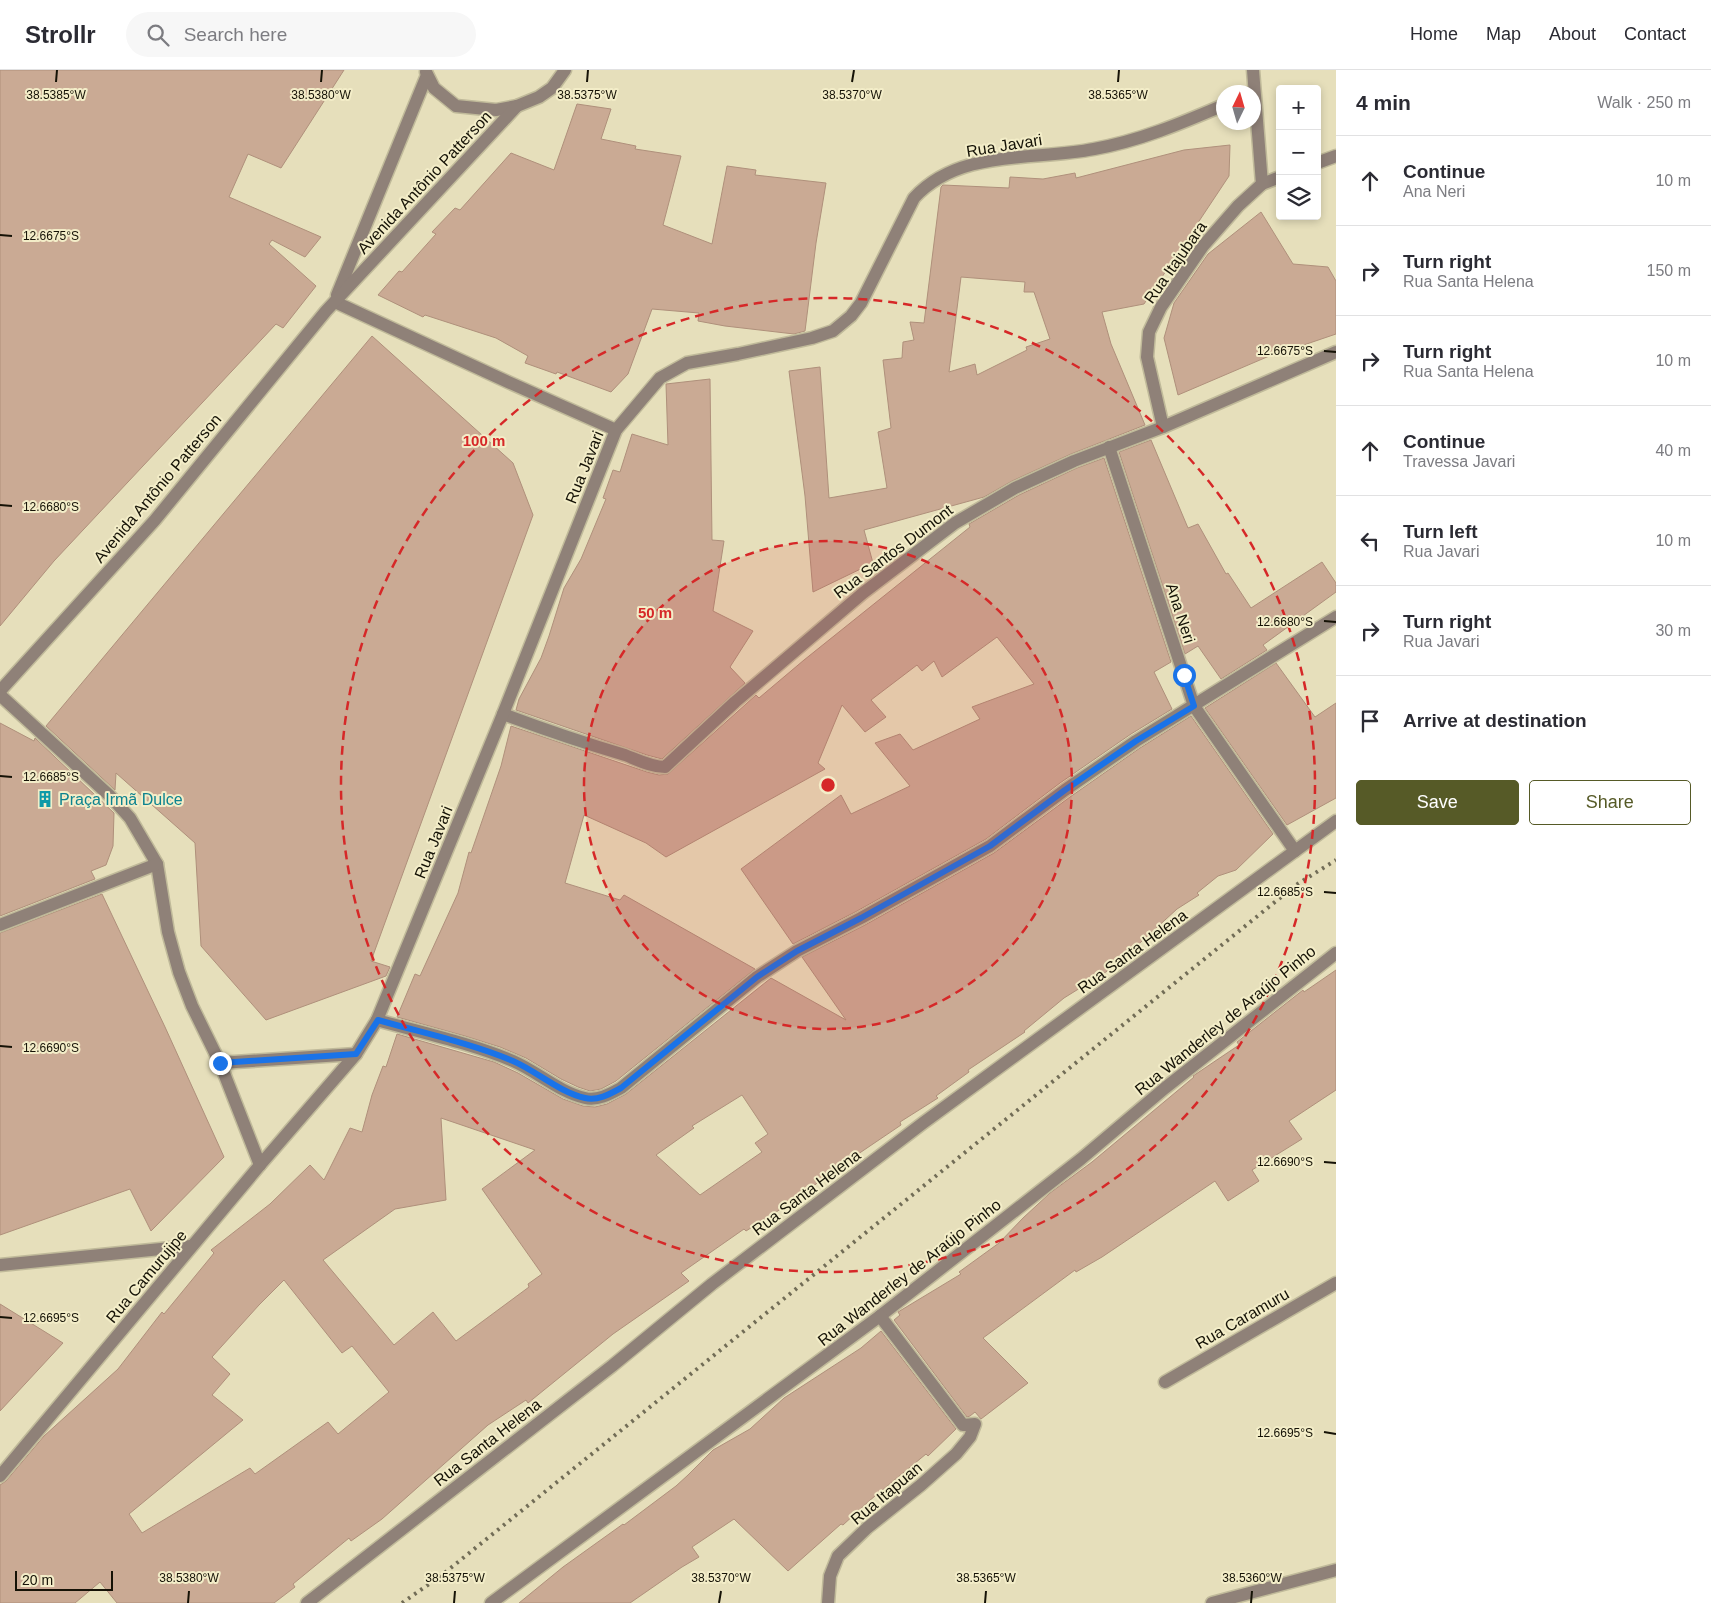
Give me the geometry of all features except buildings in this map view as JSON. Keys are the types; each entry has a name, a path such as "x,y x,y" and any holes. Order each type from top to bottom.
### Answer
{"street":[{"path":"426,73 434,88 456,106 496,110 517,106 539,97 552,88 565,70"},
{"path":"1252,70 1253,85"},
{"name":"Avenida Antônio Patterson","path":"335,302 426,73"},
{"name":"Avenida Antônio Patterson","path":"0,693 155,520 335,302 517,106"},
{"name":"Rua Javari","path":"260,1165 356,1054 378,1020 616,430 660,378 687,363 803,340 833,330 851,316 861,303 914,198 926,185 945,174 962,167 994,160 1094,150 1158,132 1216,108"},
{"path":"1257,130 1262,184 1276,179"},
{"path":"1321,162 1336,156"},
{"name":"Rua Itajubara","path":"1163,427 1146,358 1149,332 1161,307 1202,246 1238,206 1262,184"},
{"path":"335,302 616,430"},
{"name":"Rua Santos Dumont","path":"503,714 656,767 665,768 735,702 863,593 955,523 1015,488 1074,461 1163,427 1336,352"},
{"name":"Ana Neri","path":"1110,447 1194,706 1294,851"},
{"path":"378,1020 481,1049 514,1061 563,1089 585,1098 595,1099 607,1096 621,1088 757,977 797,951 861,918 990,846 1065,790 1136,741 1336,617"},
{"path":"0,693 110,796 130,818 157,864 168,932 179,972 192,1006 220,1063 260,1165"},
{"name":"Rua Santa Helena","path":"307,1603 612,1366 712,1284 923,1123 1336,821"},
{"path":"0,925 157,864"},
{"name":"Rua Wanderley de Araújo Pinho","path":"491,1603 880,1316 1081,1159 1166,1088 1336,953"},
{"path":"220,1063 356,1054"},
{"name":"Rua Camurujipe","path":"0,1476 260,1165"},
{"path":"0,1265 191,1246"},
{"name":"Rua Caramuru","path":"1165,1382 1336,1283"},
{"name":"Rua Itapuan","path":"828,1603 830,1576 838,1556 867,1528 922,1485 956,1454 970,1437 975,1424 963,1425 880,1316"},
{"path":"1212,1603 1336,1570"}],"railway":[{"path":"402,1603 442,1575 1296,885 1336,860"}],"place":[{"name":"Praça Irmã Dulce","path":"45,799"}],"route":[{"path":"220,1063 356,1054 378,1020 481,1049 514,1061 563,1089 585,1098 595,1099 607,1096 621,1088 757,977 797,951 861,918 990,846 1065,790 1136,741 1194,706 1184,675"}]}
